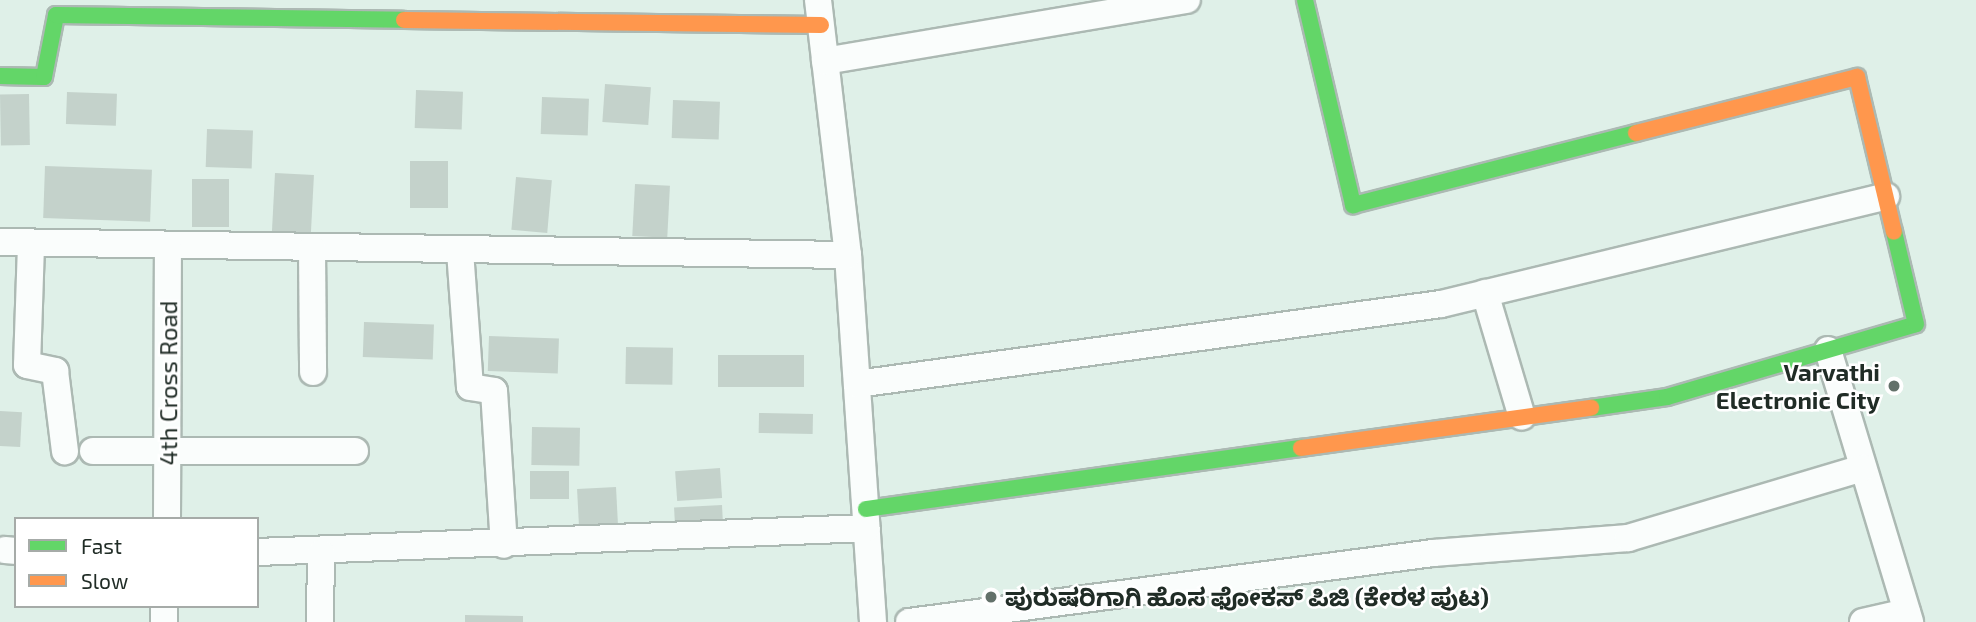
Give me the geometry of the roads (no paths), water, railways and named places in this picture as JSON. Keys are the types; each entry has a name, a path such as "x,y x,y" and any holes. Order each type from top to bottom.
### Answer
{"street":[{"path":"825,61 1187,0"},
{"path":"259,552 321,553 504,545 867,518 1667,397 1916,324 1857,77 1353,205 1305,0"},
{"path":"0,76 44,77 56,15 820,12 848,255 873,622"},
{"path":"857,384 1485,293 1886,196"},
{"path":"0,242 32,245 848,255"},
{"path":"32,245 27,365 55,371 65,452"},
{"name":"4th Cross Road","path":"167,517 168,247"},
{"path":"312,249 313,372"},
{"path":"460,251 470,387 494,391 504,545"},
{"path":"1485,293 1522,417"},
{"path":"1828,350 1908,617 1863,622"},
{"path":"93,451 355,451"},
{"path":"909,622 1433,553 1628,538 1863,468"},
{"path":"320,622 321,553"}],"place":[{"name":"Varvathi Electronic City","path":"1894,386"},
{"name":"ಪುರುಷರಿಗಾಗಿ ಹೊಸ ಫೋಕಸ್ ಪಿಜಿ (ಕೇರಳ ಪುಟ)","path":"991,597"}]}
